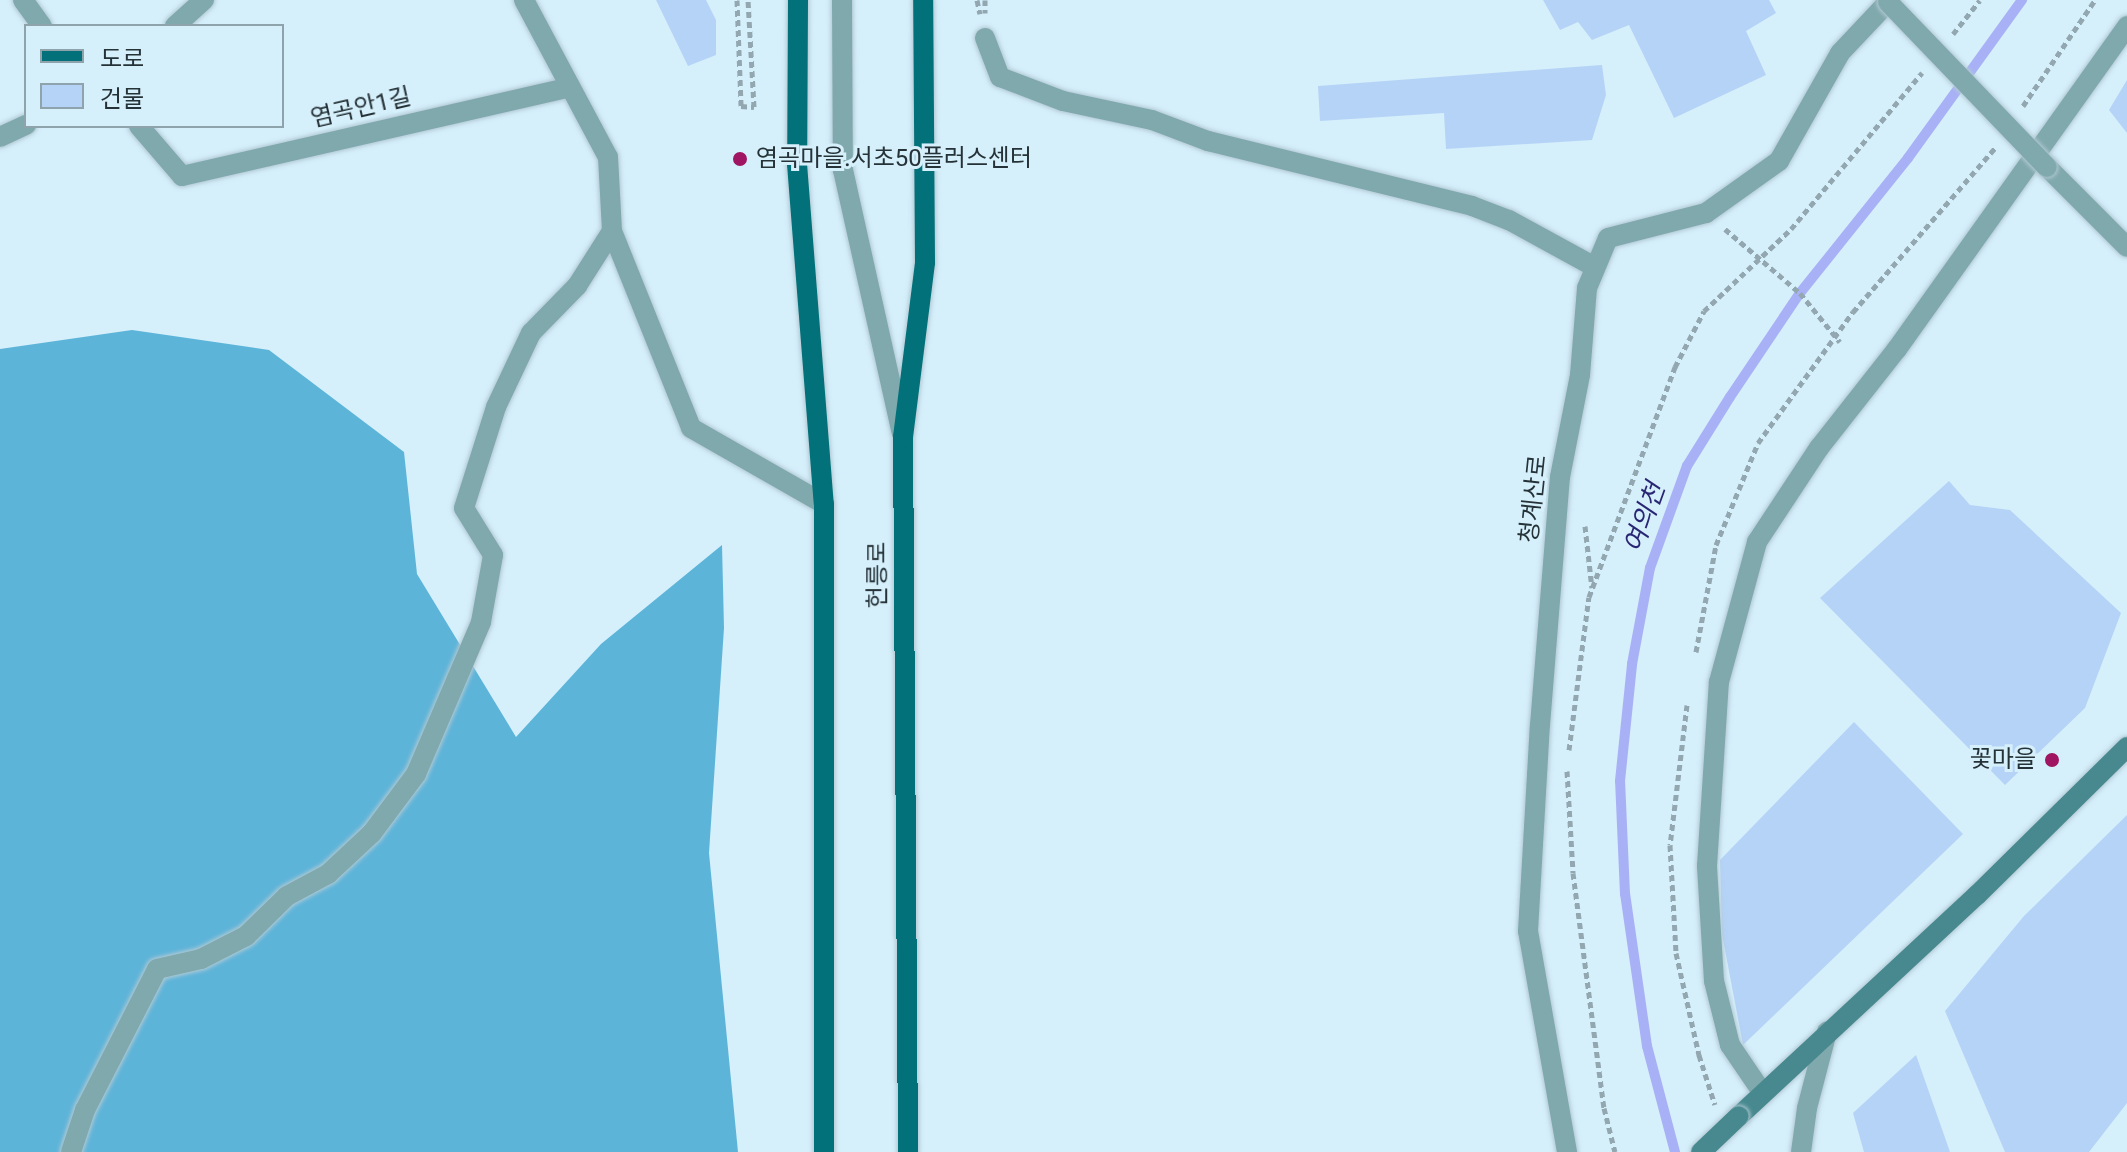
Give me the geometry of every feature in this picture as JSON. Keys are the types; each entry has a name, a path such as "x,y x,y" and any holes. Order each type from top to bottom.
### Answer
{"main road":[{"path":"798,0 797,164 824,504 824,1152"},
{"name":"헌릉로","path":"908,1152 903,437 925,262 923,0"},
{"path":"1701,1152 1977,895 2127,747"}],"street":[{"path":"23,0 41,24"},
{"path":"177,24 204,0"},
{"path":"524,0 608,157 612,231 691,428 824,504"},
{"path":"842,0 843,170 903,437"},
{"path":"1887,1 2127,247"},
{"name":"청계산로","path":"1567,1152 1528,931 1540,725 1560,477 1580,375 1587,288 1608,238 1706,213 1779,161 1840,53 1887,1"},
{"path":"1762,1092 1730,1045 1714,981 1707,866 1719,682 1757,542 1819,448 1897,349 2127,26"},
{"path":"985,38 1000,77 1050,97 1152,120 1208,141 1472,206 1509,220 1595,267"},
{"name":"염곡안1길","path":"141,128 182,176 570,87"},
{"path":"0,137 24,126"},
{"path":"71,1152 85,1110 157,969 201,959 246,936 287,896 328,874 372,833 416,774 481,622 493,555 464,508 496,407 531,333 577,286 612,231"},
{"path":"1801,1152 1807,1108 1827,1032"}],"path":[{"path":"737,0 741,106 754,107 748,0"},
{"path":"1951,36 1980,0"},
{"path":"2020,111 2095,0"},
{"path":"1615,1152 1604,1108 1573,873 1567,763 1589,597 1675,367 1704,311 1802,217 1932,60"},
{"path":"1716,545 1758,443 1836,336 1987,161 2003,136"},
{"path":"1706,213 1800,293 1840,342"}],"shaded area":[{"path":"132,330 269,350 404,452 417,574 516,737 601,644 722,545 724,628 709,853 738,1152 0,1152 0,349"}],"building":[{"path":"656,0 706,0 716,20 716,55 688,66"},
{"path":"1543,0 1769,0 1776,13 1746,31 1766,75 1674,118 1629,25 1592,40 1578,22 1560,30"},
{"path":"1602,65 1606,95 1592,140 1446,149 1444,113 1320,121 1318,86"},
{"path":"2127,80 2127,133 2109,110"},
{"path":"1949,481 1970,505 2010,510 2121,613 2085,708 2005,785 1820,598"},
{"path":"1854,722 1963,834 1743,1045 1722,934 1720,860"},
{"path":"2127,815 2127,1103 2089,1152 2005,1152 1945,1011 2024,916"},
{"path":"1916,1055 1950,1152 1864,1152 1853,1113"}],"waterway":[{"name":"여의천","path":"1675,1152 1647,1046 1625,894 1620,781 1632,664 1650,568 1687,466 1730,397 1800,293 1908,158 2022,0"}],"place":[{"name":"염곡마을.서초50플러스센터","path":"740,159"},
{"name":"꽃마을","path":"2052,760"}]}
